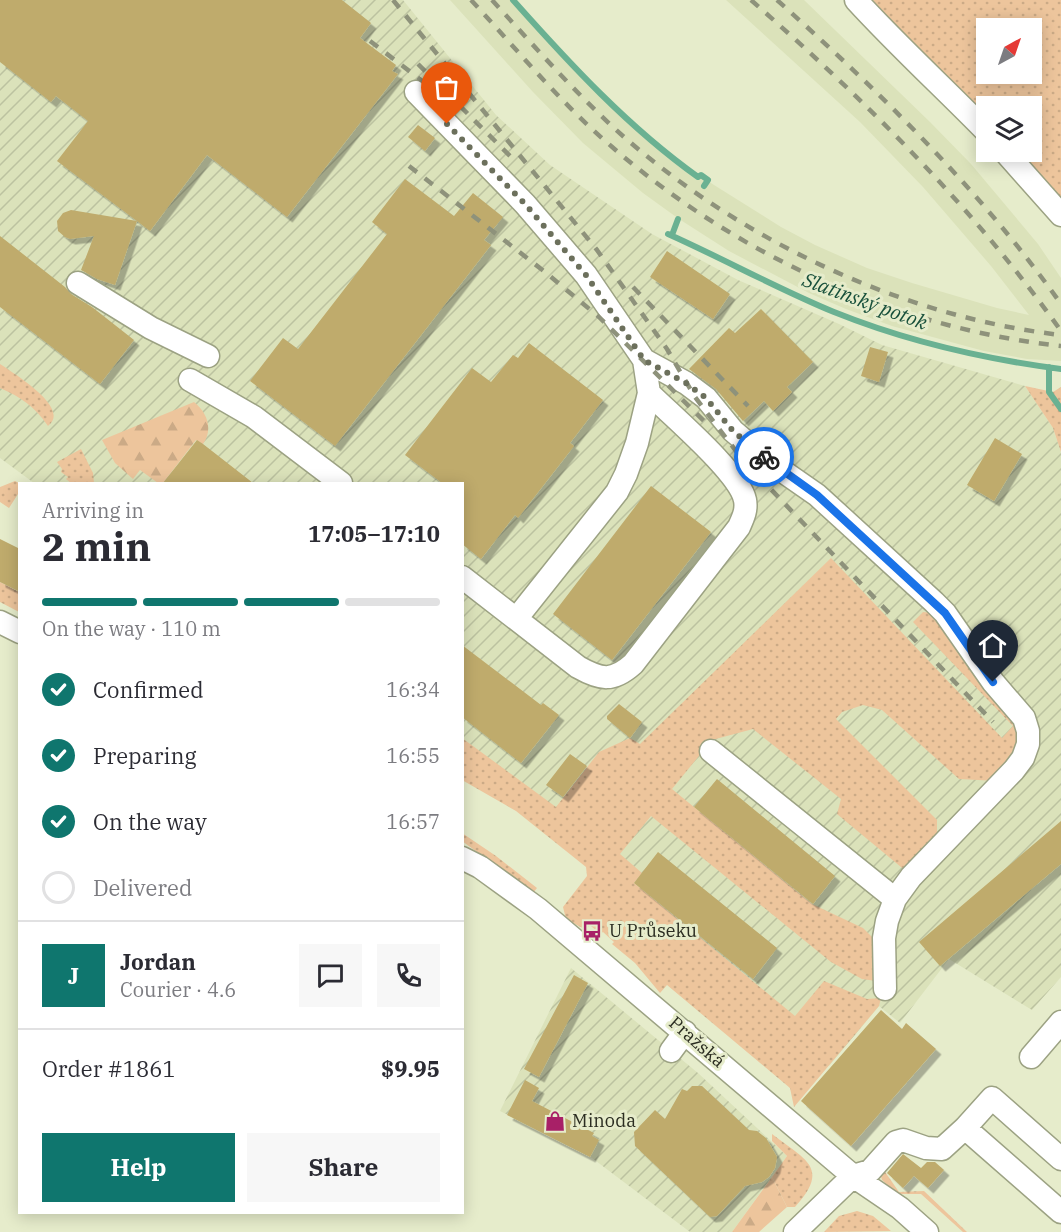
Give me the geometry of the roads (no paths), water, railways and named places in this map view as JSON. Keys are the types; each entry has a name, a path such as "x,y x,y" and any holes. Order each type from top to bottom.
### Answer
{"street":[{"path":"856,0 885,32 976,121"},
{"path":"416,92 525,204 586,275 644,360 649,393 626,474 617,492 516,619"},
{"path":"1014,162 1061,215"},
{"path":"78,283 151,328 208,356"},
{"path":"644,360 686,383 706,398 733,431 771,463 817,495 934,602 945,613 993,682 1024,718 1029,731 1028,744 1023,758 1014,770 911,877 895,899 886,921 884,938 885,989"},
{"path":"190,380 254,417 340,482"},
{"path":"464,579 578,667 602,678 614,677 633,664 739,527 744,514 745,502 736,480 729,471 649,393"},
{"path":"0,622 18,631"},
{"path":"711,751 895,899"},
{"name":"Pražská","path":"464,859 480,867 538,909 853,1176 900,1208 927,1232"},
{"path":"1031,1057 1061,1022"},
{"path":"671,1051 685,1032"},
{"path":"795,1232 853,1176 870,1171 900,1140 926,1148 942,1149 992,1098 1061,1159"},
{"path":"965,1128 1061,1212"}],"waterway":[{"path":"513,0 578,71 624,116 672,158 698,177 701,175 708,180 704,186"},
{"path":"672,235 678,219"},
{"name":"Slatinský potok","path":"668,234 792,294 889,332 946,348 1061,369"},
{"path":"1049,367 1049,392 1061,409"}],"railway":[{"path":"393,0 597,250 667,349 695,397 742,459 993,722"},
{"path":"471,0 545,82 592,129 642,172 695,210 751,245 810,275 870,300 932,321 996,336 1061,346"},
{"path":"492,0 573,88 624,137 670,175 773,241 885,292 943,311 1002,326 1061,335"},
{"path":"751,0 835,76 916,156 991,241 1061,331"},
{"path":"777,0 854,70 928,144 997,222 1061,304"},
{"path":"370,41 438,93"},
{"path":"418,64 514,160"},
{"path":"409,166 599,317 704,421"},
{"path":"633,287 748,406"}],"place":[{"name":"U Průseku","path":"592,931"},
{"name":"Minoda","path":"555,1121"}]}
